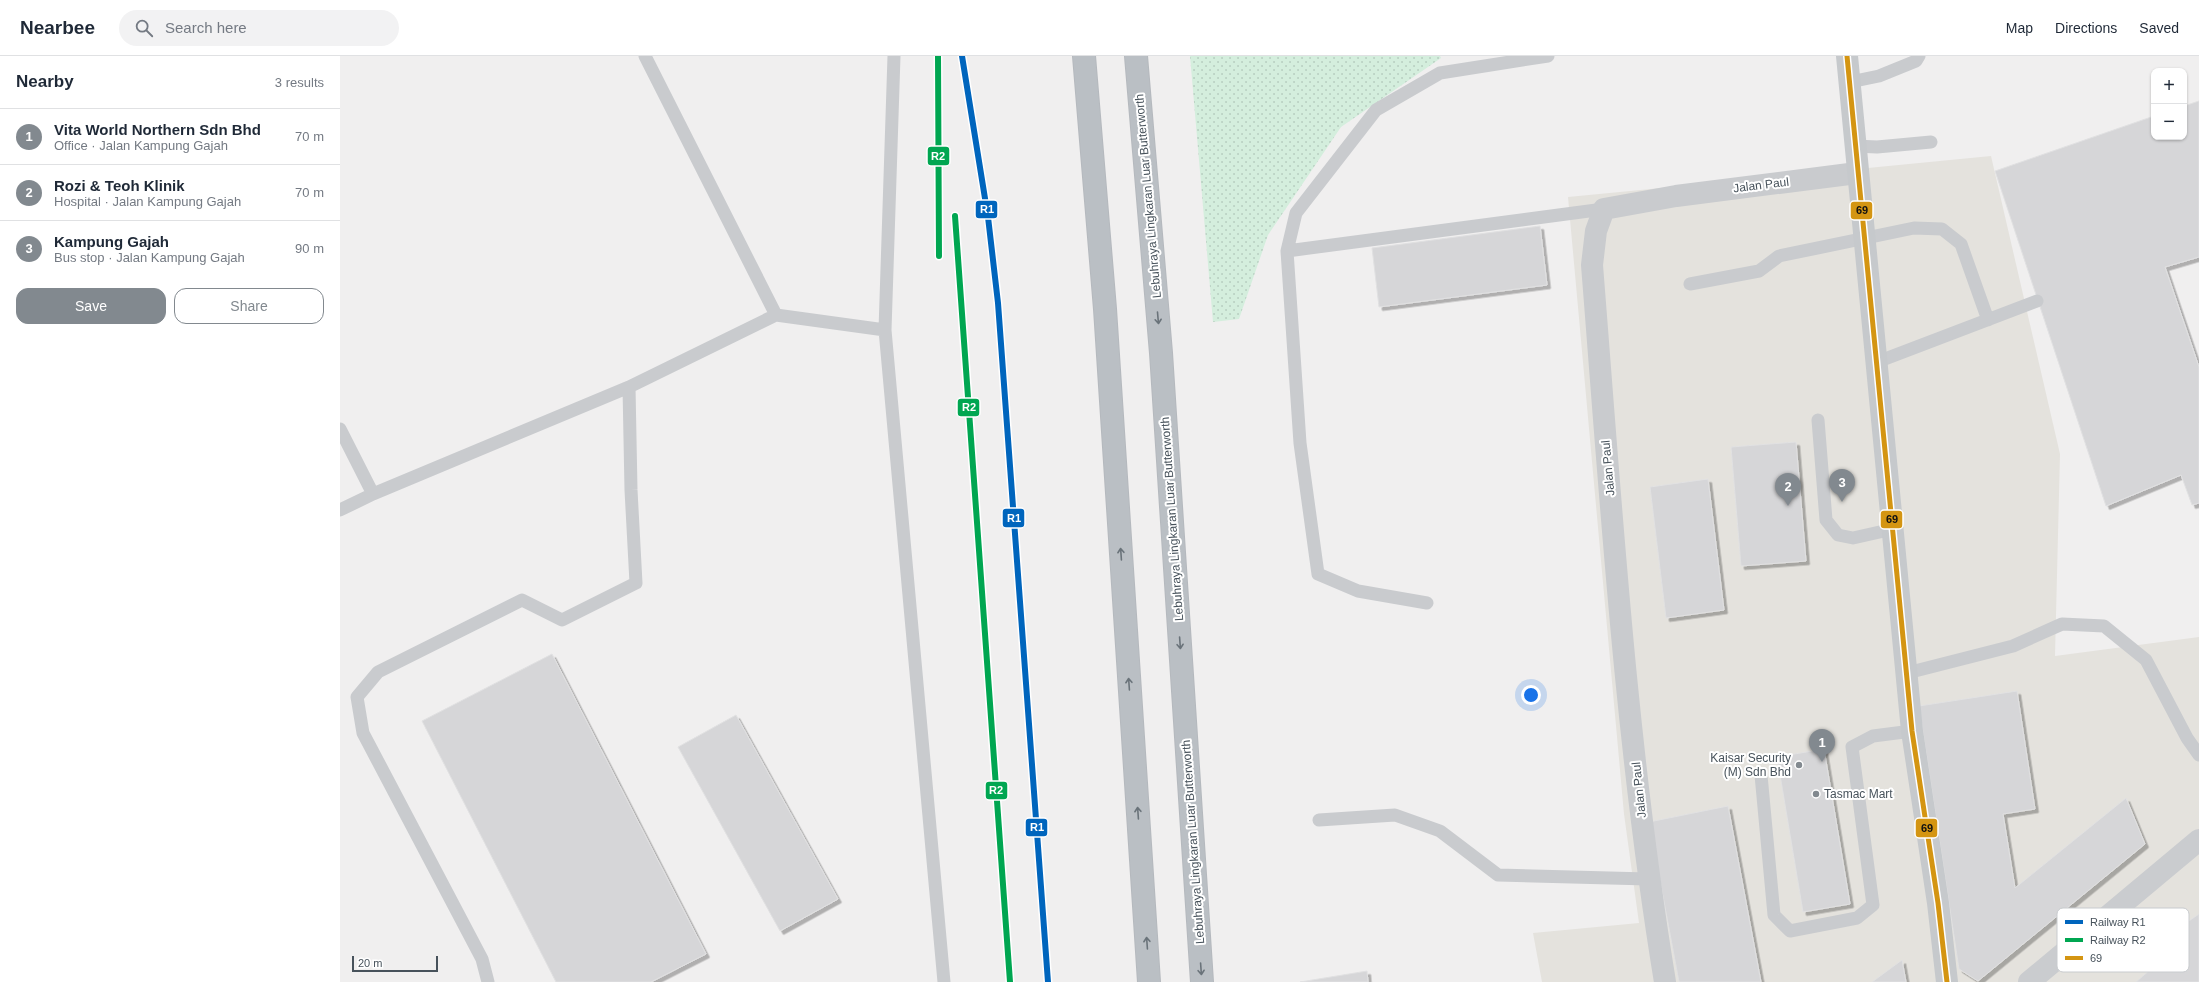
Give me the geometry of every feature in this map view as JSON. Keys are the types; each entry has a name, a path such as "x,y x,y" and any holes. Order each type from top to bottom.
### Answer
{"highway":[{"path":"1084,56 1105,309 1149,982"},
{"name":"Lebuhraya Lingkaran Luar Butterworth","path":"1136,56 1161,353 1202,982"}],"main road":[{"path":"1847,56 1912,731 1938,903 1947,982"}],"street":[{"name":"Jalan Paul","path":"1665,982 1648,879 1616,557 1592,265 1596,231 1604,208 1676,196 1858,172"},
{"path":"2118,908 2199,840"},
{"path":"2029,982 2057,959"}],"lane":[{"path":"645,56 776,315"},
{"path":"894,56 885,330 944,982"},
{"path":"1427,603 1358,590 1318,574 1300,443 1287,251 1296,213 1376,110 1440,73 1548,56"},
{"path":"1850,82 1879,76 1916,61 1919,56"},
{"path":"1855,146 1877,147 1931,142"},
{"path":"1287,251 1604,208"},
{"path":"1690,284 1759,271 1779,256 1914,228 1942,229 1961,244 1988,320"},
{"path":"1877,362 2037,301"},
{"path":"340,510 373,494 629,387 776,315 885,330"},
{"path":"488,982 482,959 363,733 357,698 378,672 522,600 562,620 636,583 631,490 629,387"},
{"path":"1818,420 1826,520 1838,535 1853,538 1893,529"},
{"path":"340,429 373,494"},
{"path":"1907,673 2013,646 2062,624 2104,626 2146,660 2187,738 2199,755"},
{"path":"1761,775 1774,915 1790,931 1857,918 1873,905 1852,747 1873,736 1912,731"},
{"path":"1319,820 1395,815 1440,831 1498,875 1648,879"}],"shaded area":[{"path":"1991,156 2060,454 2055,656 2199,637 2199,982 1542,982 1533,933 1639,923 1624,814 1568,197"}],"green space":[{"path":"1190,56 1440,56 1441,58 1341,127 1268,235 1239,319 1213,322"}],"building":[{"path":"2199,101 2199,257 2165,267 2199,367 2199,503 2192,505 2181,475 2106,506 1995,171 2151,117 2151,140 2187,140 2187,105"},
{"path":"1540,226 1547,285 1379,307 1372,248"},
{"path":"1796,442 1806,561 1741,566 1731,447"},
{"path":"1708,479 1724,610 1666,618 1650,487"},
{"path":"552,654 706,954 651,982 556,982 422,721"},
{"path":"2017,691 2035,809 2003,814 2015,888 2126,798 2145,844 2067,908 2057,908 2057,916 1978,981 1959,969 1919,706"},
{"path":"736,715 838,899 780,931 678,747"},
{"path":"1824,749 1850,904 1803,912 1777,757"},
{"path":"1728,806 1761,982 1679,982 1649,822"},
{"path":"2199,914 2199,982 2136,982 2147,972 2189,972 2189,921"},
{"path":"1902,960 1906,982 1872,982"},
{"path":"1367,971 1368,982 1300,982"}],"rail line":[{"name":"R2","path":"938,56 939,256"},
{"name":"R1","path":"962,56 988,217 998,303 1048,982"},
{"name":"R2","path":"955,216 1010,982"}],"transit line":[{"name":"69","path":"1847,56 1912,731 1938,903 1947,982"}],"place":[{"name":"Kampung Gajah","path":"1842,502"},
{"name":"Rozi & Teoh Klinik","path":"1788,506"},
{"name":"Vita World Northern Sdn Bhd","path":"1822,762"},
{"name":"Kaisar Security (M) Sdn Bhd","path":"1799,765"},
{"name":"Tasmac Mart","path":"1816,794"}]}
